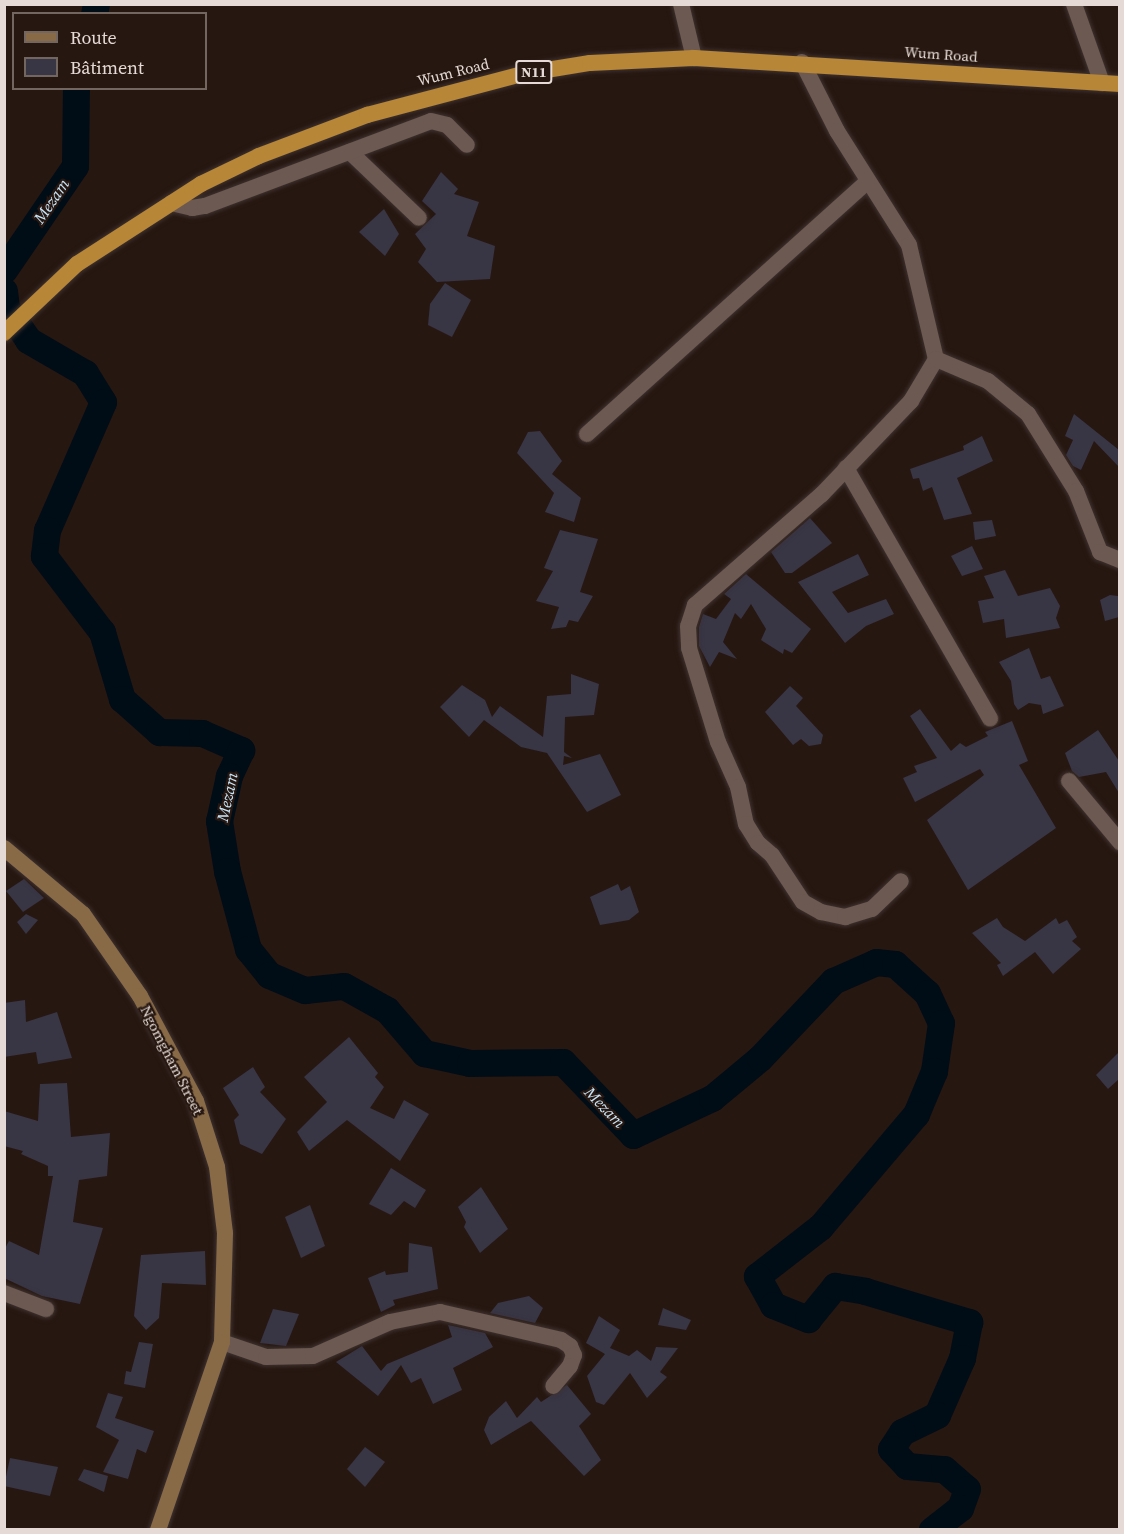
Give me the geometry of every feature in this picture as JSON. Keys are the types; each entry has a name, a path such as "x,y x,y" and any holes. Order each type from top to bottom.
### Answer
{"highway":[{"name":"Wum Road","path":"9,329 77,264 171,203 259,156 425,97 522,74 590,63 693,58 802,62 1119,84"}],"main road":[{"name":"Ngomgham Street","path":"4,848 83,914 140,996 196,1101 217,1167 225,1233 222,1342 158,1530"}],"street":[{"path":"681,4 693,58"},
{"path":"1074,4 1102,83"},
{"path":"802,62 867,182 909,246 936,359 911,401 822,494 695,605 687,626 689,648 718,742 738,787 746,824 758,843 772,855 803,902 821,912 845,917 872,909 901,881"},
{"path":"171,203 192,208 205,206 431,121 447,125 467,145"},
{"path":"350,152 419,218"},
{"path":"587,434 867,182"},
{"path":"936,359 988,381 1028,414 1076,491 1100,552 1119,560"},
{"path":"846,468 990,718"},
{"path":"1069,781 1119,842"},
{"path":"4,1293 46,1310"},
{"path":"222,1342 266,1357 314,1356 390,1322 440,1312 561,1340 570,1346 574,1355 570,1366 553,1386"}],"building":[{"path":"441,172 458,189 454,194 479,202 467,236 495,246 490,279 437,282 418,262 426,249 415,234 436,214 422,201"},
{"path":"384,209 399,234 385,256 359,232"},
{"path":"445,283 471,300 452,337 428,325 430,304"},
{"path":"1074,414 1119,450 1119,467 1094,441 1081,470 1073,466 1066,455 1073,440 1065,436"},
{"path":"540,431 562,461 552,474 581,498 574,522 545,512 554,493 517,453 528,432"},
{"path":"982,436 993,461 957,478 972,514 944,520 932,487 923,491 919,478 913,479 910,469 964,450 963,446"},
{"path":"810,518 832,543 792,573 785,573 771,552"},
{"path":"992,520 996,536 975,540 973,522"},
{"path":"560,530 598,539 580,592 593,596 578,622 569,620 566,627 551,629 559,607 536,601 553,571 544,568"},
{"path":"972,546 983,569 962,576 951,556"},
{"path":"858,554 869,575 832,592 848,613 886,599 894,614 866,626 845,643 798,582"},
{"path":"1005,570 1018,596 1050,588 1060,606 1056,618 1060,628 1006,638 1004,619 983,623 978,601 994,598 984,576"},
{"path":"746,574 811,629 792,653 784,649 783,654 761,640 766,629 751,604 741,619 735,613 723,642 737,659 719,652 710,667 699,646 699,627 703,614 716,619 731,599 724,594"},
{"path":"1110,595 1118,596 1119,617 1105,621 1100,600"},
{"path":"1029,648 1041,679 1050,676 1064,706 1043,714 1041,705 1029,703 1018,710 1014,704 1011,681 999,662"},
{"path":"571,674 599,684 594,715 565,717 564,752 572,758 564,756 563,765 600,754 621,795 587,812 547,753 521,747 484,720 469,737 440,707 462,685 485,700 492,717 500,706 543,737 547,696 571,694"},
{"path":"790,686 803,698 796,706 823,735 821,744 809,746 801,739 793,745 765,712"},
{"path":"920,709 951,751 960,743 966,747 988,736 985,732 1012,721 1028,761 1019,765 1056,828 968,890 927,820 984,775 980,769 915,802 903,778 917,772 914,766 937,758 910,716"},
{"path":"1098,730 1119,761 1119,793 1106,772 1079,777 1072,771 1065,753"},
{"path":"24,879 44,898 23,912 6,891"},
{"path":"618,884 621,891 630,886 639,912 629,920 600,925 590,897"},
{"path":"26,914 38,920 26,934 17,922"},
{"path":"997,918 1003,927 1025,941 1056,918 1059,924 1067,920 1077,937 1072,941 1081,949 1053,974 1035,952 1003,976 997,965 1001,963 972,933"},
{"path":"25,1000 26,1022 57,1012 72,1058 38,1064 36,1052 4,1057 4,1003"},
{"path":"349,1037 378,1073 375,1077 384,1087 370,1108 394,1119 404,1100 429,1114 400,1161 347,1120 309,1151 297,1132 327,1102 304,1077"},
{"path":"1119,1052 1119,1079 1108,1089 1096,1075"},
{"path":"253,1067 265,1087 260,1092 286,1119 262,1154 240,1144 234,1120 239,1115 223,1088"},
{"path":"67,1083 71,1137 110,1133 107,1176 79,1180 73,1222 103,1228 80,1304 42,1296 4,1278 4,1250 9,1241 39,1255 53,1176 48,1176 48,1166 21,1154 23,1151 4,1146 4,1111 38,1121 40,1084"},
{"path":"391,1168 426,1190 415,1208 404,1201 391,1215 369,1204"},
{"path":"481,1187 508,1229 480,1253 464,1227 466,1222 458,1207"},
{"path":"310,1205 325,1246 301,1258 285,1217"},
{"path":"409,1243 432,1247 438,1289 393,1300 395,1305 381,1312 368,1278 385,1271 386,1275 408,1272"},
{"path":"205,1251 206,1285 162,1283 159,1318 146,1330 134,1316 141,1255"},
{"path":"529,1296 543,1308 535,1323 490,1313 498,1303"},
{"path":"663,1308 691,1320 686,1330 658,1325"},
{"path":"273,1309 299,1314 286,1346 260,1343"},
{"path":"599,1316 620,1330 610,1348 629,1356 637,1350 651,1361 656,1347 678,1348 660,1372 667,1377 647,1398 630,1373 604,1405 596,1402 587,1376 605,1354 586,1343"},
{"path":"448,1325 485,1333 493,1347 453,1368 462,1390 433,1404 421,1378 411,1383 401,1365 378,1396 336,1362 362,1346 381,1371 387,1364 452,1337"},
{"path":"139,1342 153,1344 145,1388 124,1384 126,1371 131,1372"},
{"path":"567,1385 591,1414 579,1426 601,1460 584,1476 531,1421 491,1445 484,1430 489,1417 506,1401 517,1418 537,1397 541,1402"},
{"path":"108,1393 123,1397 115,1418 154,1431 146,1453 137,1449 128,1479 103,1472 119,1440 96,1427"},
{"path":"365,1447 385,1462 365,1487 347,1469"},
{"path":"10,1458 58,1467 50,1496 4,1486"},
{"path":"84,1469 108,1476 104,1492 78,1480"}],"waterway":[{"name":"Mezam","path":"94,12 96,4"},
{"name":"Mezam","path":"4,270 75,166 76,90"},
{"name":"Mezam","path":"4,291 6,308 28,340 85,373 103,402 47,530 44,556 102,632 122,699 159,732 202,733 241,750 229,776 219,821 227,871 248,949 269,975 305,990 344,986 387,1010 424,1053 470,1063 563,1062 633,1135 712,1098 760,1058 833,981 876,962 895,964 927,993 941,1023 934,1071 916,1114 820,1227 757,1276 773,1305 808,1319 835,1286 865,1291 969,1322 962,1358 937,1415 902,1432 891,1449 907,1466 944,1469 967,1489 960,1508 932,1530"}]}
